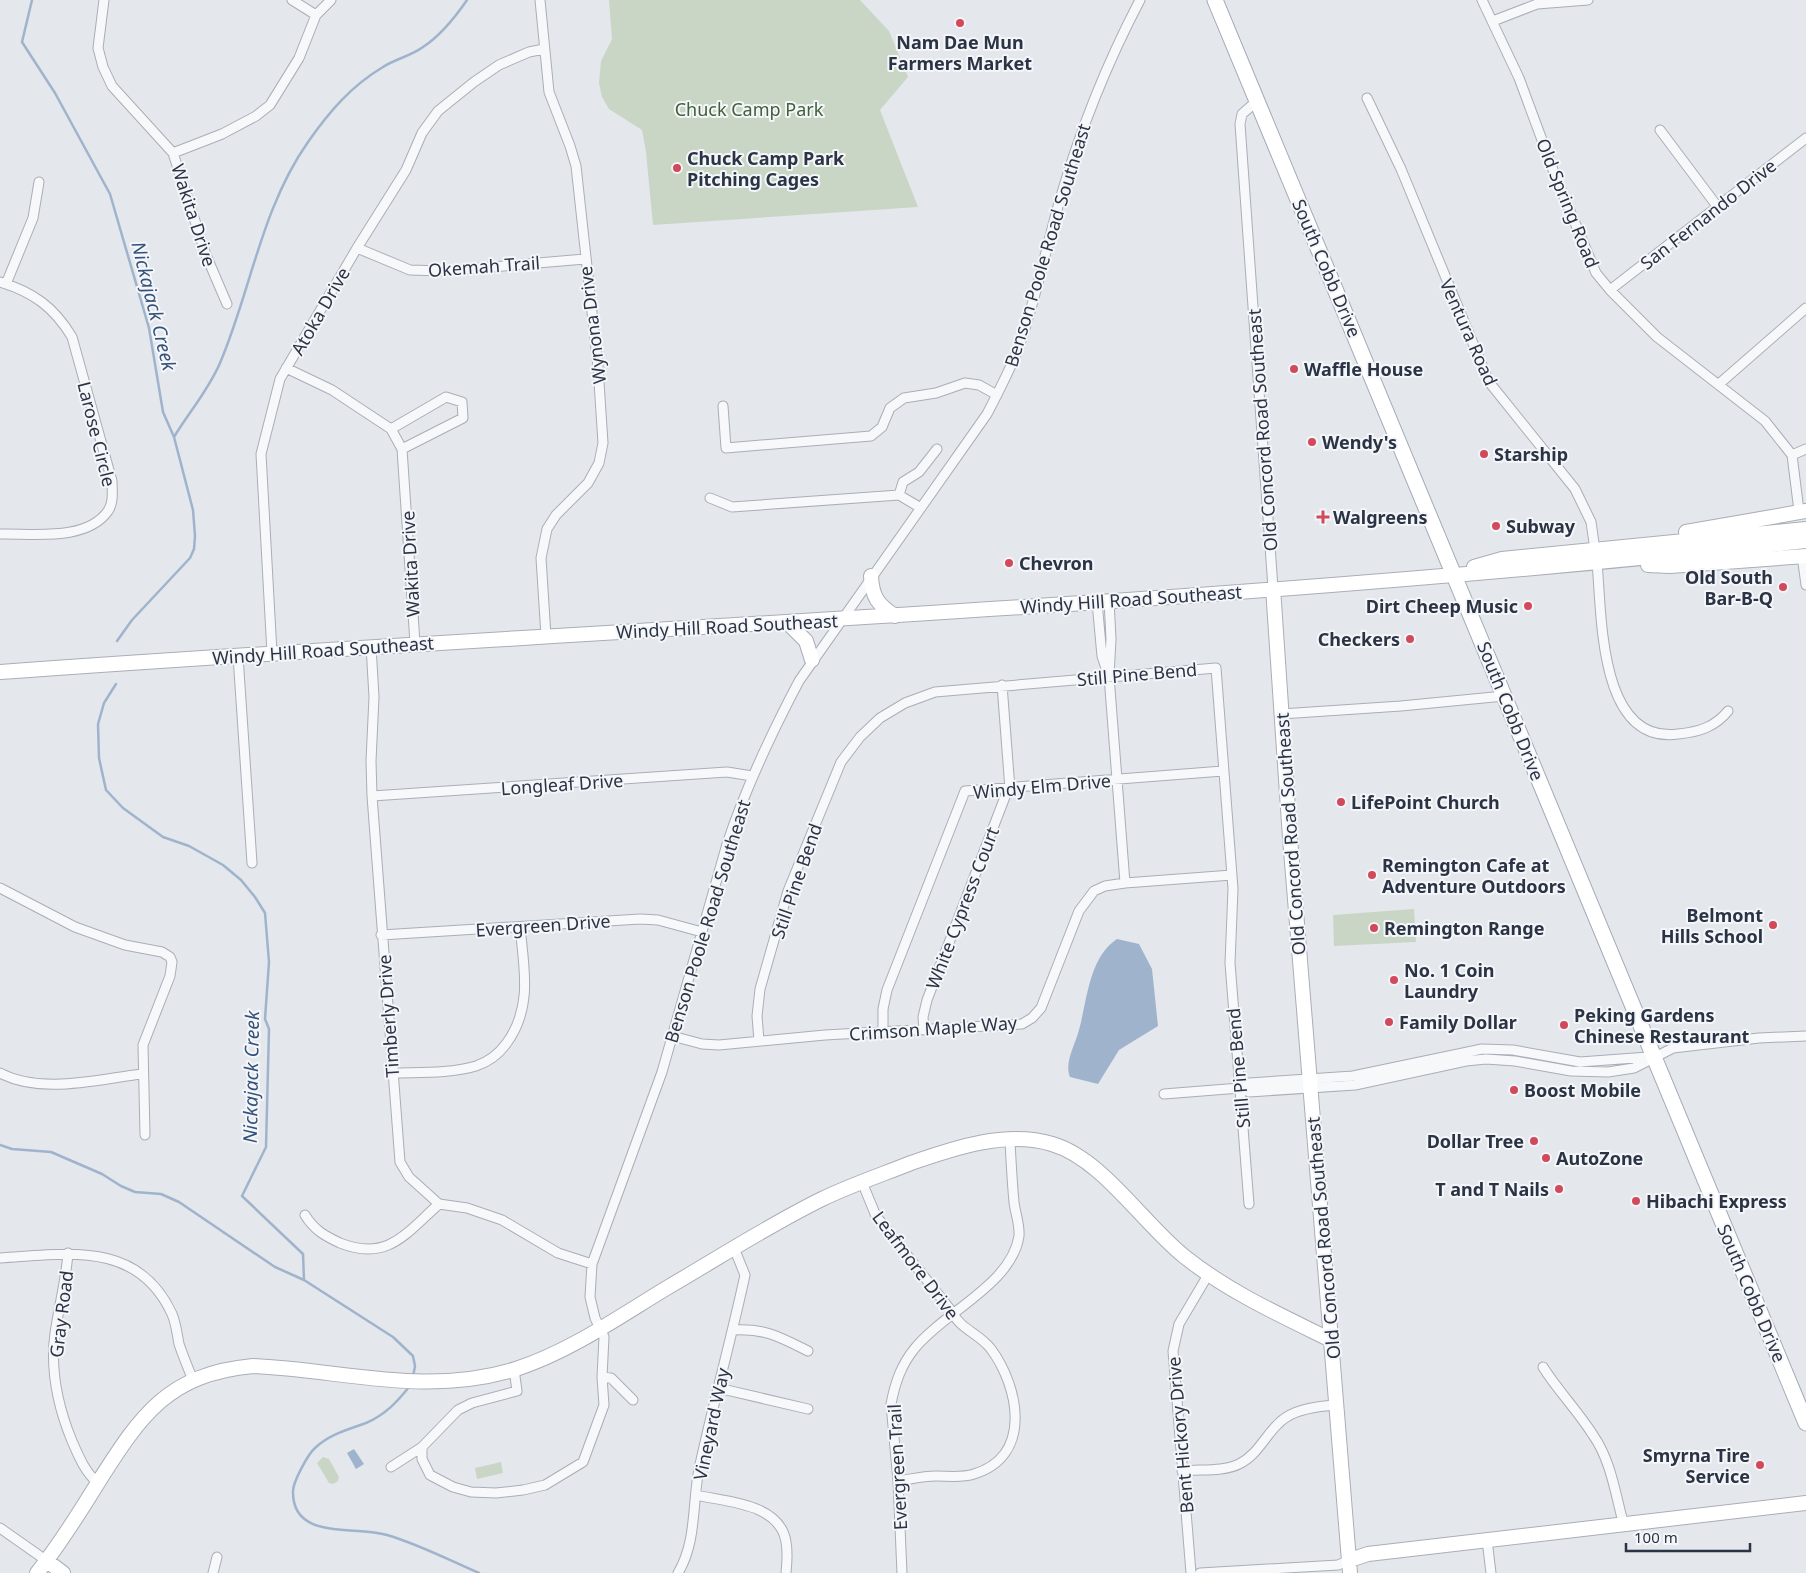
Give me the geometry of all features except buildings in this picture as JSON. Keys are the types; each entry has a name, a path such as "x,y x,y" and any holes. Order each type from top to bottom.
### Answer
{"main road":[{"name":"South Cobb Drive","path":"1215,0 1806,1423"}],"street":[{"name":"Wakita Drive","path":"104,0 98,48 106,74 112,86 173,153 206,255 227,304"},
{"path":"292,0 316,15"},
{"path":"173,153 222,134 256,116 270,105 299,58 316,15 331,0"},
{"name":"Wynona Drive","path":"540,0 549,92 576,166 598,367 603,443 599,463 588,483 556,515 547,529 541,558 546,636"},
{"name":"Benson Poole Road Southeast","path":"422,1447 422,1459 430,1475 453,1487 471,1492 496,1493 545,1485 583,1462 604,1405 602,1377 604,1337 595,1318 590,1297 592,1264 662,1072 727,844 752,776 779,719 812,660 987,414 997,395 1020,343 1060,198 1088,113 1106,68 1140,0"},
{"name":"Old Spring Road","path":"1482,0 1519,78 1581,241 1596,272 1610,290 1657,337 1765,421 1792,455"},
{"path":"1493,21 1537,4 1588,0"},
{"name":"Atoka Drive","path":"272,653 261,454 272,406 286,368 406,170 422,133 438,111 499,65 529,52 544,49"},
{"name":"Ventura Road","path":"1367,98 1401,169 1489,382 1575,489 1590,522 1601,558 1604,648 1616,692 1629,715 1645,728 1659,734 1674,735 1712,726 1728,711"},
{"name":"Old Concord Road Southeast","path":"1257,101 1242,114 1240,124 1281,714 1350,1567"},
{"path":"1660,130 1717,206"},
{"name":"San Fernando Drive","path":"1610,290 1806,138"},
{"path":"3,282 33,218 39,182"},
{"name":"Okemah Trail","path":"357,248 410,270 445,271 585,258"},
{"name":"Larose Circle","path":"0,534 72,532 92,525 108,511 113,497 112,481 72,337 61,318 43,302 3,282"},
{"path":"1719,384 1806,308"},
{"name":"Wakita Drive","path":"286,368 332,390 391,429 402,449 415,643"},
{"path":"723,406 726,448 874,435 884,424 885,415 890,408 900,399 936,394 961,383 978,386 997,395"},
{"path":"391,429 446,398 462,402 463,418 402,449"},
{"path":"899,495 903,482 919,472 937,449"},
{"path":"1802,511 1792,455 1806,449"},
{"path":"710,498 732,506 899,495 921,508"},
{"name":"Windy Hill Road Southeast","path":"1601,558 1691,531 1802,511"},
{"name":"Windy Hill Road Southeast","path":"1646,544 1806,529"},
{"name":"Windy Hill Road Southeast","path":"0,672 415,643 840,620 1103,601 1454,574 1502,558 1601,558 1806,541"},
{"name":"Windy Hill Road Southeast","path":"1601,558 1670,566 1804,559"},
{"path":"1804,559 1806,585"},
{"path":"871,576 872,592 876,600 895,616"},
{"path":"1103,601 1102,656 1109,676 1125,883"},
{"path":"788,623 806,641 812,660"},
{"name":"Timberly Drive","path":"371,646 374,696 371,761 372,796 381,935 400,1162 409,1177 439,1204"},
{"path":"238,656 252,863"},
{"name":"Still Pine Bend","path":"760,1041 757,1016 760,989 788,891 832,783 846,755 870,726 905,703 935,692 1216,668 1232,876 1230,962 1249,1204"},
{"path":"1002,686 1009,789"},
{"path":"1281,714 1401,706 1504,696"},
{"name":"Windy Elm Drive","path":"883,1032 883,1009 887,990 965,791 1223,771"},
{"name":"Longleaf Drive","path":"372,796 727,772 752,776"},
{"name":"White Cypress Court","path":"924,1030 923,1018 926,1000 1009,789"},
{"name":"Crimson Maple Way","path":"672,1036 711,1045 883,1032 1015,1026 1032,1018 1043,1002 1086,900 1099,888 1125,883 1232,876"},
{"path":"0,888 75,927 125,946 162,952 170,957 172,962 170,976 144,1040 142,1074 145,1135"},
{"name":"Evergreen Drive","path":"381,935 640,919 658,920 702,932"},
{"path":"392,1074 466,1068 489,1061 499,1053 520,1021 526,998 520,926"},
{"path":"1164,1094 1240,1088 1249,1092 1273,1085 1311,1084 1482,1049 1513,1050 1564,1060 1589,1062 1653,1057 1673,1048 1700,1044 1806,1036"},
{"path":"0,1073 11,1079 50,1085 142,1074"},
{"path":"37,1573 47,1561 128,1436 148,1411 193,1380 226,1370 252,1366 428,1383 457,1381 514,1369 555,1354 808,1206 862,1182 967,1144 1010,1140 1049,1143 1084,1160 1112,1184 1161,1236 1208,1275 1272,1311 1331,1340"},
{"name":"Evergreen Trail","path":"902,1573 898,1480 891,1404 897,1380 915,1348 953,1313 1001,1274 1012,1256 1019,1235 1014,1202 1010,1140"},
{"name":"Leafmore Drive","path":"862,1182 876,1216 953,1313 957,1322 981,1338 990,1348 1008,1380 1014,1397 1016,1416 1012,1440 996,1463 974,1474 898,1480"},
{"path":"305,1215 317,1231 327,1237 359,1249 378,1249 397,1242 439,1204 467,1208 502,1220 558,1253 592,1264"},
{"name":"Vineyard Way","path":"678,1573 688,1551 699,1471 745,1275 734,1248"},
{"path":"0,1258 68,1254 99,1256 120,1263 156,1287 173,1315 180,1346 193,1380"},
{"name":"Gray Road","path":"68,1254 66,1283 55,1334 54,1355 58,1404 78,1454 89,1474 98,1483"},
{"name":"Bent Hickory Drive","path":"1191,1573 1173,1351 1180,1324 1208,1275"},
{"path":"733,1330 754,1328 776,1335 808,1351"},
{"path":"1543,1367 1555,1386 1594,1435 1603,1453 1622,1518 1620,1524"},
{"path":"391,1466 422,1447 458,1410 472,1403 517,1391 514,1369"},
{"path":"602,1377 611,1378 634,1400"},
{"path":"718,1388 808,1409"},
{"path":"1182,1471 1228,1468 1238,1464 1262,1445 1285,1418 1304,1410 1337,1405"},
{"path":"696,1496 755,1507 771,1516 781,1528 786,1541 786,1573"},
{"path":"1200,1573 1272,1571 1338,1565 1350,1567 1368,1554 1806,1503"},
{"path":"0,1528 63,1573"},
{"path":"1487,1540 1491,1573"},
{"path":"213,1573 217,1557"}],"green space":[{"name":"Chuck Camp Park","path":"609,0 860,0 889,31 908,77 880,110 918,207 653,225 642,130 609,109 602,97 599,83 601,61 612,39"},
{"name":"Remington Range","path":"1414,909 1416,942 1334,946 1333,915"},
{"path":"323,1457 329,1459 339,1477 338,1481 333,1484 329,1483 317,1463"},
{"path":"501,1462 503,1473 477,1479 475,1468"}],"water":[{"path":"1117,939 1139,944 1152,969 1158,1026 1119,1050 1098,1084 1070,1077 1068,1066 1079,1030 1090,980 1100,957"},
{"path":"354,1449 364,1464 356,1469 347,1453"}],"waterway":[{"name":"Nickajack Creek","path":"32,0 22,42 55,93 110,194 149,328 163,412 174,437 193,510 195,536 194,549 190,558 132,620 117,641"},
{"path":"174,437 204,392 220,363 268,222 292,168 308,142 324,120 351,91 371,74 413,53 436,37 467,0"},
{"name":"Nickajack Creek","path":"116,684 104,703 98,724 99,758 106,790 123,808 163,837 189,846 223,865 241,880 265,913 269,962 265,1019 269,1029 266,1147 242,1196 303,1254 304,1280"},
{"path":"0,1145 12,1149 51,1152 102,1174 135,1192 161,1194 179,1202 275,1267 304,1280 393,1337 413,1356 415,1366 413,1377"},
{"name":"Nickajack Creek","path":"409,1387 395,1403 379,1416 333,1436 312,1451 295,1481 293,1491 295,1507 303,1518 314,1524 327,1528 387,1535 479,1573"}],"place":[{"name":"Nam Dae Mun Farmers Market","path":"960,23"},
{"name":"Chuck Camp Park Pitching Cages","path":"677,168"},
{"name":"Waffle House","path":"1294,369"},
{"name":"Wendy's","path":"1312,442"},
{"name":"Starship","path":"1484,454"},
{"name":"Walgreens","path":"1323,517"},
{"name":"Subway","path":"1496,526"},
{"name":"Chevron","path":"1009,563"},
{"name":"Old South Bar-B-Q","path":"1783,587"},
{"name":"Dirt Cheep Music","path":"1528,606"},
{"name":"Checkers","path":"1410,639"},
{"name":"LifePoint Church","path":"1341,802"},
{"name":"Remington Cafe at Adventure Outdoors","path":"1372,875"},
{"name":"Belmont Hills School","path":"1773,925"},
{"name":"Remington Range","path":"1374,928"},
{"name":"No. 1 Coin Laundry","path":"1394,980"},
{"name":"Family Dollar","path":"1389,1022"},
{"name":"Peking Gardens Chinese Restaurant","path":"1564,1025"},
{"name":"Boost Mobile","path":"1514,1090"},
{"name":"Dollar Tree","path":"1534,1141"},
{"name":"AutoZone","path":"1546,1158"},
{"name":"T and T Nails","path":"1559,1189"},
{"name":"Hibachi Express","path":"1636,1201"},
{"name":"Smyrna Tire Service","path":"1760,1465"}]}
